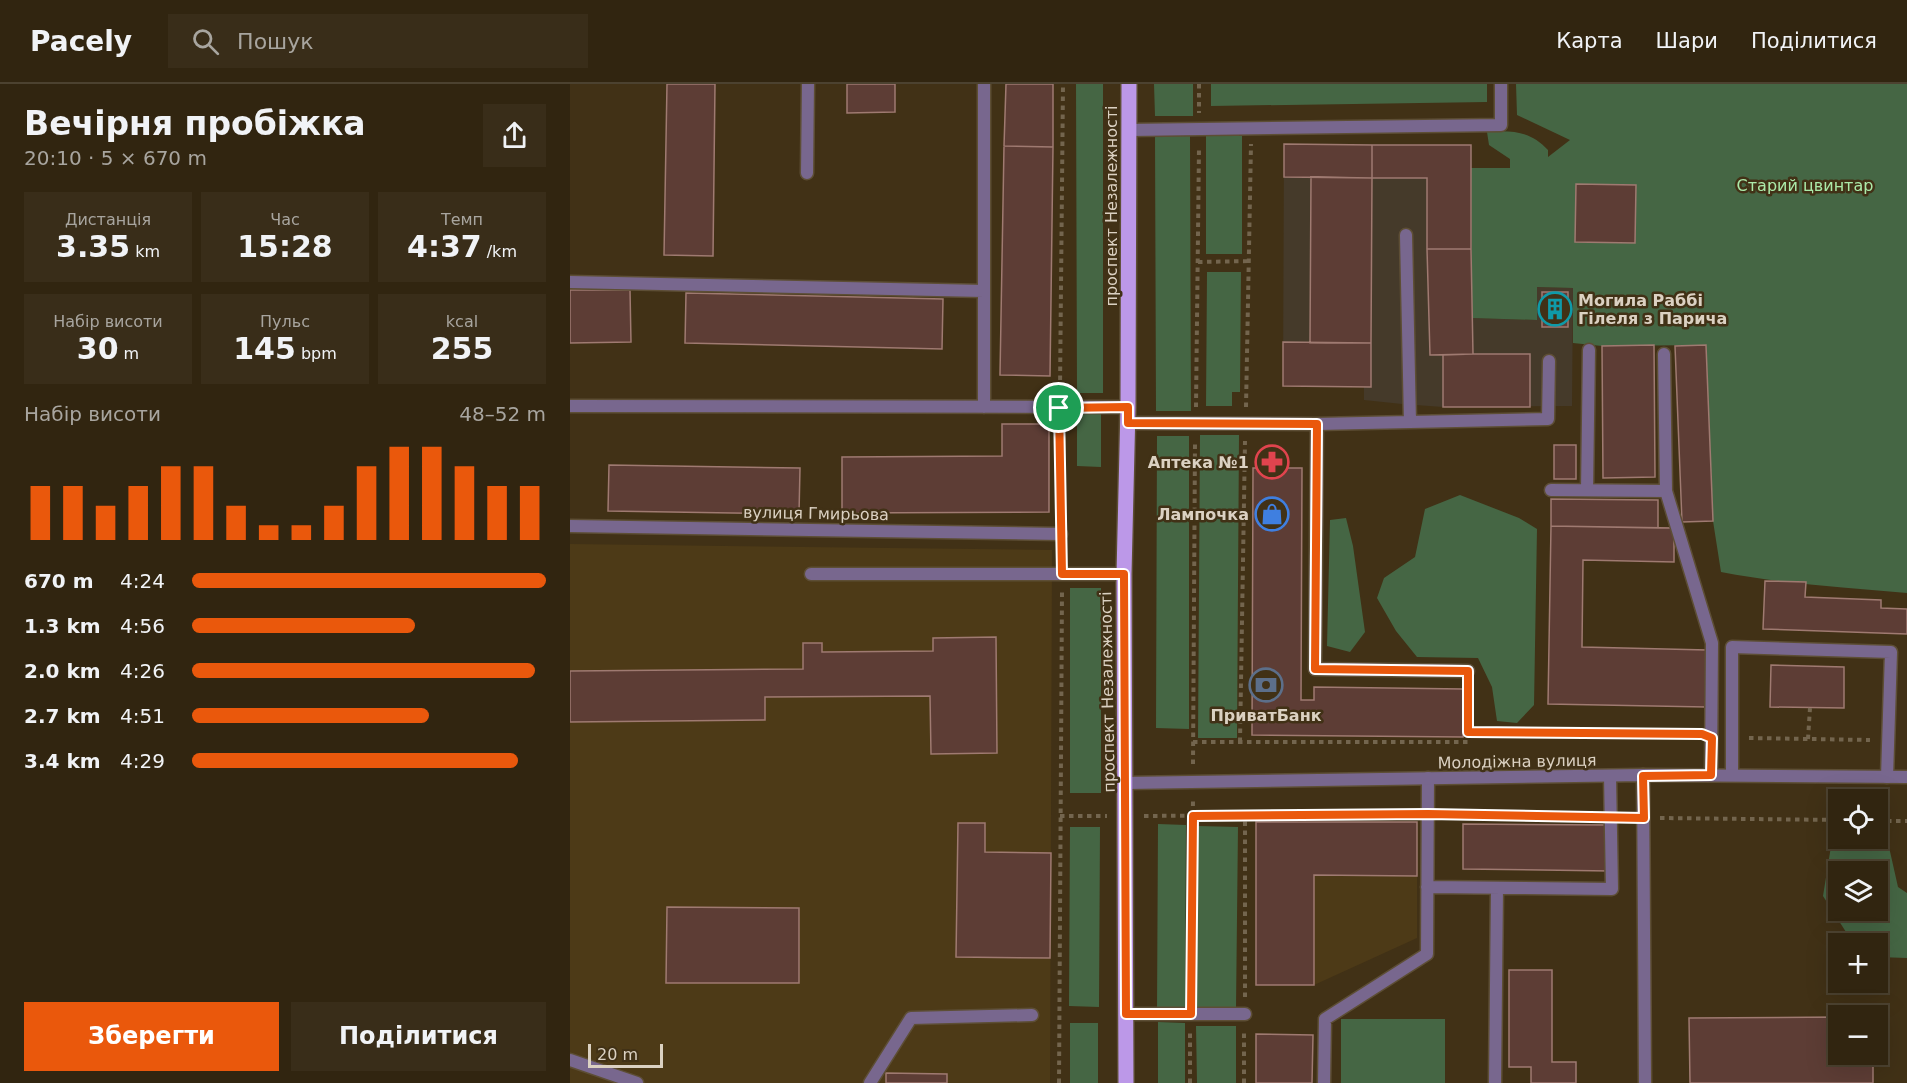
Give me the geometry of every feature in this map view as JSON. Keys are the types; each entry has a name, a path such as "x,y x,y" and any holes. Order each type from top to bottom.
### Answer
{"main road":[{"name":"проспект Незалежності","path":"1126,1083 1124,574 1128,423 1129,84"}],"street":[{"path":"807,173 808,84"},
{"path":"984,84 984,407"},
{"path":"1129,130 1501,125 1501,84"},
{"path":"1406,236 1410,422"},
{"path":"570,282 984,291"},
{"path":"1587,490 1589,350"},
{"path":"1664,354 1666,490 1712,643 1711,775"},
{"path":"1128,423 1317,424 1548,419 1549,362"},
{"path":"570,406 1128,407"},
{"path":"1317,424 1315,669 1468,671"},
{"path":"1551,490 1666,490"},
{"name":"вулиця Гмирьова","path":"570,526 1061,534"},
{"path":"811,574 1124,574"},
{"path":"1732,775 1732,647 1891,652 1887,777"},
{"name":"Молодіжна вулиця","path":"1126,783 1711,775 1907,777"},
{"path":"1427,887 1612,889 1610,776"},
{"path":"1643,776 1645,1083"},
{"path":"1324,1083 1325,1019 1427,954 1428,778"},
{"path":"1495,1083 1497,888"},
{"path":"1126,1014 1245,1014"},
{"path":"870,1083 912,1018 1032,1015"},
{"path":"570,1060 637,1083"}],"path":[{"path":"1061,534 1059,408 1063,84"},
{"path":"1197,262 1250,261"},
{"path":"1059,1083 1062,574"},
{"path":"1193,742 1468,742 1468,671"},
{"path":"1808,739 1810,708"},
{"path":"1468,732 1702,734 1712,738"},
{"path":"1731,738 1889,740"},
{"path":"1190,1083 1193,782"},
{"path":"1193,816 1428,814 1611,817"},
{"path":"1244,1083 1245,815"},
{"path":"1644,818 1828,820"},
{"path":"1888,821 1907,821"}],"shaded area":[{"path":"1284,144 1471,145 1473,318 1537,320 1537,287 1573,288 1572,406 1443,407 1364,400 1364,387 1283,386"},
{"path":"570,544 1052,550 1050,1083 570,1083"},
{"path":"1256,822 1417,822 1417,938 1314,985 1256,985"}],"green space":[{"path":"1076,84 1103,84 1103,393 1077,393"},
{"path":"1154,84 1193,84 1193,116 1155,116"},
{"path":"1211,84 1487,84 1487,102 1211,106"},
{"name":"Старий цвинтар","path":"1516,84 1907,84 1907,593 1790,582 1721,572 1713,521 1706,345 1602,346 1573,343 1573,288 1537,287 1537,320 1472,318 1471,168 1510,168 1510,159 1489,145 1487,132 1504,131 1528,135 1548,150 1548,157 1570,140 1517,115"},
{"path":"1155,136 1190,136 1191,411 1156,411"},
{"path":"1206,136 1242,136 1242,254 1206,254"},
{"path":"1207,272 1241,272 1240,392 1232,392 1232,406 1206,406"},
{"path":"1077,411 1101,411 1101,467 1077,466"},
{"path":"1200,435 1239,435 1237,738 1198,738"},
{"path":"1157,436 1189,436 1189,729 1156,728"},
{"path":"1460,495 1519,518 1537,529 1534,705 1517,723 1497,721 1492,687 1478,658 1417,657 1396,631 1377,598 1384,578 1415,557 1425,509"},
{"path":"1346,518 1353,546 1365,632 1350,652 1327,646 1330,520"},
{"path":"1070,588 1101,588 1101,793 1070,793"},
{"path":"1158,824 1186,825 1185,1010 1157,1010"},
{"path":"1198,826 1238,827 1236,1008 1196,1007"},
{"path":"1070,827 1100,827 1099,1007 1069,1006"},
{"path":"1889,847 1898,887 1907,893 1907,958 1888,957 1888,933 1847,933 1839,921 1888,921 1888,861 1829,861 1831,849 1888,849"},
{"path":"1828,865 1828,904 1823,896"},
{"path":"1341,1019 1445,1019 1445,1083 1341,1083"},
{"path":"1158,1022 1185,1023 1185,1083 1158,1083"},
{"path":"1070,1023 1098,1023 1098,1083 1070,1083"},
{"path":"1196,1026 1236,1026 1236,1083 1197,1083"}],"building":[{"path":"667,84 715,84 713,256 664,255"},
{"path":"847,84 895,84 895,112 847,113"},
{"path":"1006,84 1053,84 1053,147 1004,146"},
{"path":"1284,144 1372,145 1372,178 1284,177"},
{"path":"1372,145 1471,145 1471,249 1427,249 1427,178 1372,178"},
{"path":"1004,146 1053,147 1050,376 1000,375"},
{"path":"1311,177 1372,178 1371,343 1310,343"},
{"path":"1576,184 1636,185 1635,243 1575,242"},
{"path":"1427,249 1471,249 1473,354 1430,355"},
{"path":"570,290 630,290 631,342 570,343"},
{"name":"Могила Раббі Гілеля з Парича","path":"1542,292 1568,292 1568,327 1542,327"},
{"path":"686,293 943,299 942,349 685,343"},
{"path":"1283,342 1371,343 1371,387 1283,386"},
{"path":"1654,345 1655,477 1603,478 1602,346"},
{"path":"1706,345 1713,521 1682,522 1675,346"},
{"path":"1530,354 1530,407 1443,407 1443,355"},
{"path":"1002,424 1049,424 1049,512 842,513 842,457 1002,456"},
{"path":"1554,445 1576,445 1576,479 1554,479"},
{"path":"609,465 800,468 799,514 608,511"},
{"path":"1253,468 1302,468 1301,700 1314,700 1314,687 1463,689 1463,737 1252,735"},
{"path":"1551,499 1658,500 1658,528 1551,526"},
{"path":"1551,526 1674,528 1674,562 1583,560 1582,647 1707,650 1706,707 1548,704"},
{"path":"1765,581 1806,582 1805,597 1881,600 1881,608 1907,609 1907,634 1763,629"},
{"path":"996,637 997,753 931,754 930,696 765,697 765,720 570,722 570,671 803,669 803,643 822,643 822,652 933,651 933,638"},
{"path":"1771,665 1844,667 1844,708 1770,707"},
{"path":"1256,822 1417,822 1417,876 1314,875 1314,985 1256,985"},
{"path":"958,823 985,823 985,852 1051,853 1050,958 956,957"},
{"path":"1463,824 1610,825 1610,871 1463,869"},
{"path":"667,907 799,908 799,983 666,983"},
{"path":"1509,970 1552,970 1552,1062 1576,1062 1576,1083 1531,1083 1531,1067 1509,1067"},
{"path":"1828,1017 1828,1065 1873,1065 1873,1083 1690,1083 1689,1018"},
{"path":"1256,1034 1313,1035 1312,1083 1256,1083"},
{"path":"886,1073 947,1074 947,1083 886,1083"}],"place":[{"name":"Могила Раббі Гілеля з Парича","path":"1555,309"},
{"name":"Аптека №1","path":"1272,462"},
{"name":"Лампочка","path":"1272,514"},
{"name":"ПриватБанк","path":"1266,685"}],"route":[{"path":"1128,407 1128,423 1317,424 1315,669 1468,671 1468,732 1702,734 1712,738 1711,775 1643,776 1644,818 1428,814 1193,816 1191,1014 1126,1014 1127,816 1124,574 1062,574 1059,408 1128,407"}]}
